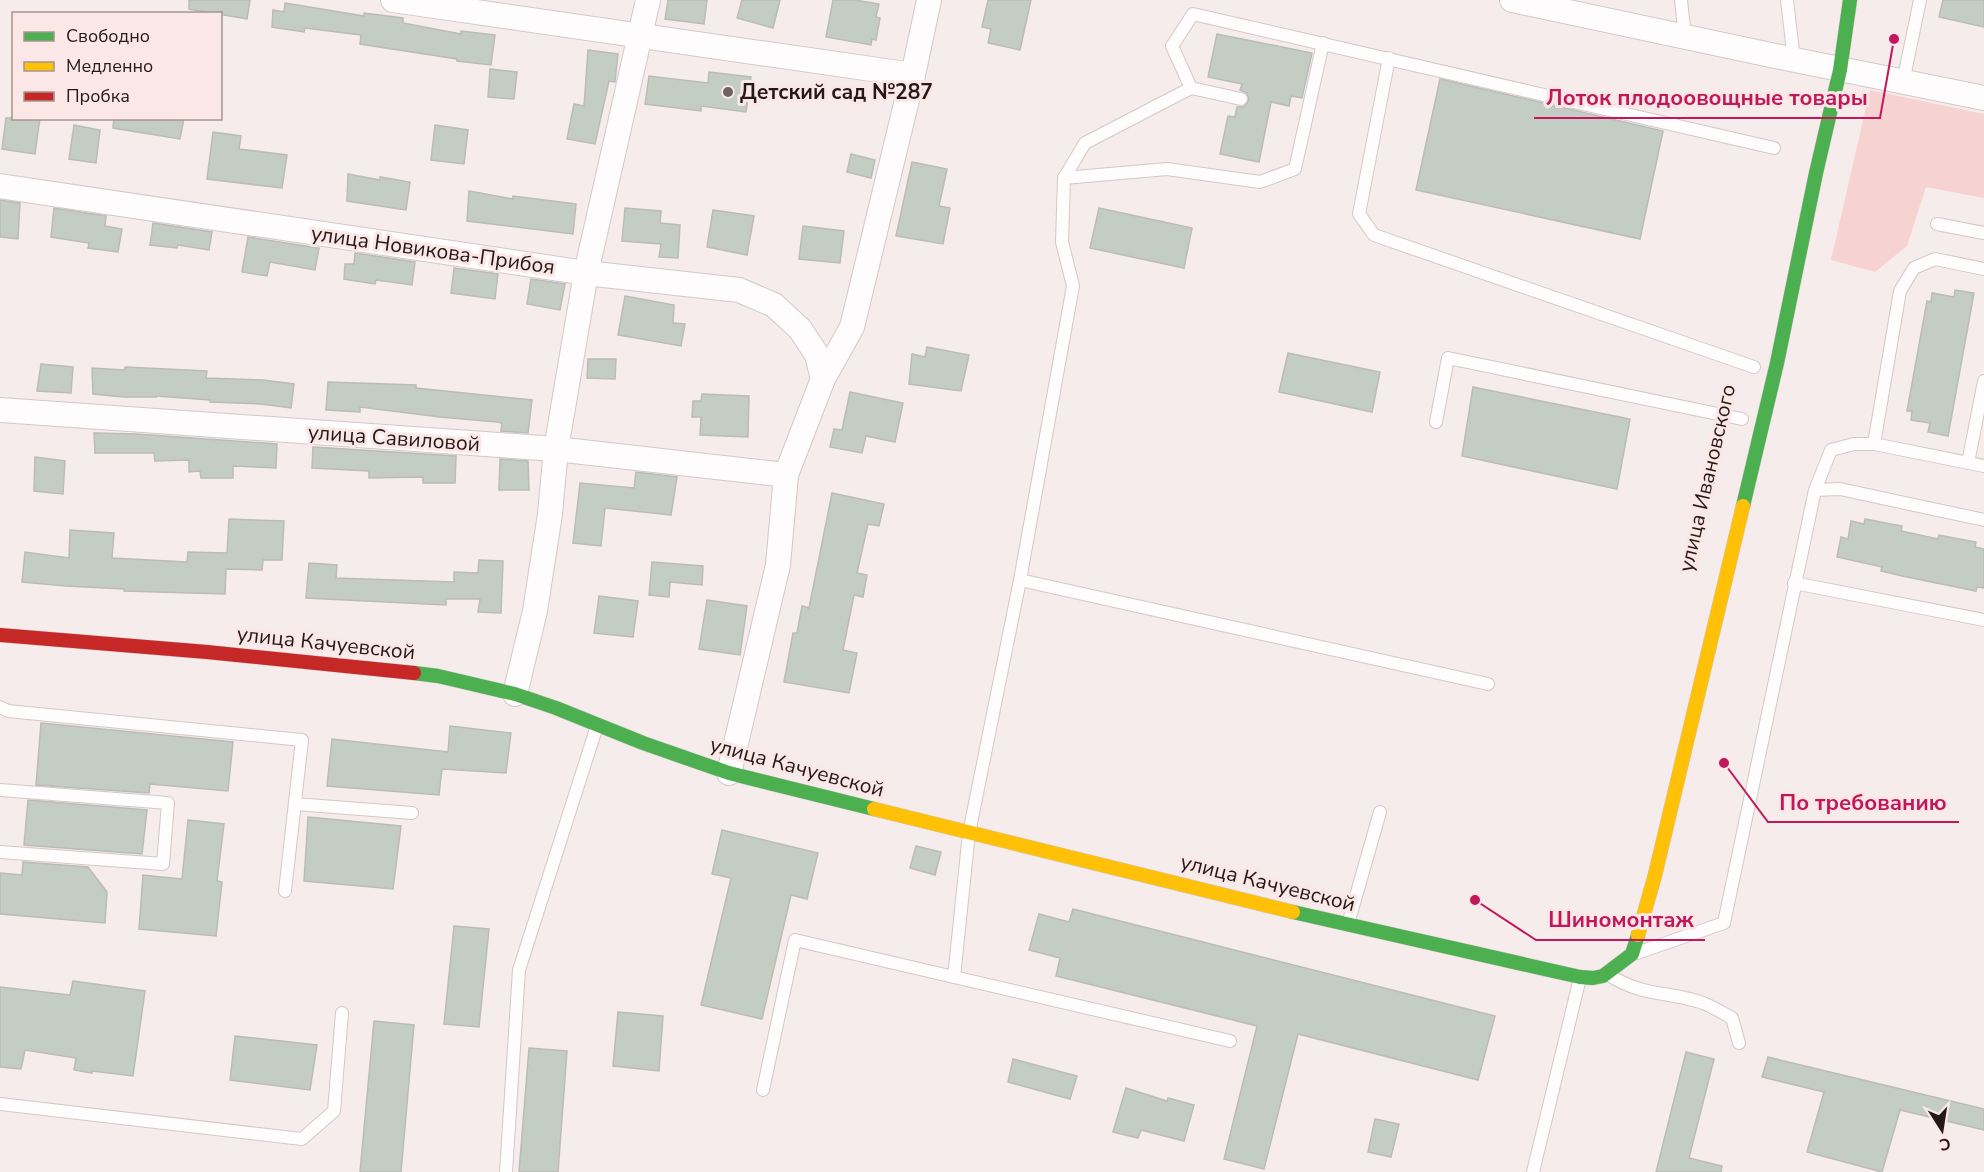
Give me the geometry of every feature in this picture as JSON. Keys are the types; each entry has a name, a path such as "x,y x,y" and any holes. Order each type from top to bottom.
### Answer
{"street":[{"path":"393,0 913,75"},
{"path":"515,694 535,611 550,514 556,449 586,273 648,0"},
{"path":"729,773 778,565 786,476 823,380 852,327 929,0"},
{"path":"1512,0 1567,6 1685,37 1984,98"},
{"name":"улица Ивановского","path":"1632,954 1655,875 1775,375 1828,67 1850,0"},
{"name":"улица Новикова-Прибоя","path":"0,186 586,273 739,290 774,305 800,329 817,355 823,380"},
{"name":"улица Савиловой","path":"0,410 556,449 786,476"},
{"name":"улица Качуевской","path":"0,635 207,651 438,676 515,694 729,773 969,833 1348,925 1580,977 1593,978 1614,963"},
{"path":"1614,963 1632,954"}],"lane":[{"path":"1681,0 1685,37"},
{"path":"1787,0 1789,59"},
{"path":"1903,82 1920,0"},
{"path":"1191,88 1172,46 1193,14 1774,148"},
{"path":"1064,178 1167,169 1260,182 1295,170 1323,43"},
{"path":"1389,58 1359,214 1374,235 1754,367"},
{"path":"954,977 969,833 1020,580 1073,285 1062,242 1064,178 1085,143 1191,88 1241,99"},
{"path":"1937,224 1984,233"},
{"path":"1874,444 1900,291 1914,268 1935,259 1984,269"},
{"path":"1436,422 1448,358 1742,420"},
{"path":"1968,463 1984,381"},
{"path":"1632,954 1724,923 1815,490 1831,450 1854,444 1874,444 1984,466"},
{"path":"1815,490 1840,489 1984,520"},
{"path":"1020,580 1488,684"},
{"path":"1794,583 1984,621"},
{"path":"0,707 8,711 302,740 285,891"},
{"path":"506,1172 519,970 598,724"},
{"path":"0,790 168,803 163,864 0,852"},
{"path":"295,804 412,813"},
{"path":"1348,925 1380,812"},
{"path":"763,1090 795,940 1230,1041"},
{"path":"1614,963 1633,988 1703,1003 1732,1018 1739,1043"},
{"path":"1533,1172 1580,977"},
{"path":"0,1104 302,1139 334,1111 342,1013"}],"shaded area":[{"path":"1870,90 1984,114 1984,198 1926,187 1907,246 1875,272 1831,260"}],"building":[{"path":"189,0 250,0 247,19 222,15 222,12 189,9"},
{"path":"668,0 707,0 704,24 665,19"},
{"path":"742,0 780,0 773,28 737,18"},
{"path":"833,0 855,0 879,4 876,17 880,18 876,40 872,39 871,45 826,37"},
{"path":"988,0 1031,0 1020,50 988,43 991,29 982,27"},
{"path":"1943,0 1984,0 1984,27 1939,17"},
{"path":"285,3 364,16 364,13 403,18 403,23 461,34 461,31 495,35 491,65 360,44 361,35 305,28 304,32 272,27 273,10 284,12"},
{"path":"1217,34 1312,53 1302,98 1291,96 1289,106 1271,102 1259,162 1220,154 1228,116 1235,117 1237,107 1244,107 1249,100 1247,93 1240,90 1242,84 1208,77"},
{"path":"588,50 618,54 615,82 609,81 595,144 567,139 574,104 584,106"},
{"path":"490,69 517,72 514,99 488,97"},
{"path":"709,72 751,77 746,112 701,106 701,111 645,104 649,76 708,83"},
{"path":"1440,79 1663,131 1640,239 1416,190"},
{"path":"6,118 40,120 35,154 2,149"},
{"path":"114,120 184,120 180,139 113,128"},
{"path":"74,125 100,130 96,163 69,159"},
{"path":"435,125 468,130 464,164 431,160"},
{"path":"213,132 241,136 239,149 287,155 282,188 207,179"},
{"path":"851,154 875,160 871,178 847,172"},
{"path":"912,162 947,169 939,206 950,208 943,244 896,236"},
{"path":"348,174 380,180 380,177 410,182 406,210 347,201"},
{"path":"469,191 513,199 513,196 576,204 573,234 467,221"},
{"path":"0,200 20,203 18,239 0,237"},
{"path":"54,208 106,216 105,226 122,229 118,252 88,248 89,243 51,237"},
{"path":"625,208 661,211 660,223 680,225 678,258 659,257 661,244 622,241"},
{"path":"1099,208 1192,228 1184,268 1090,248"},
{"path":"713,210 754,216 747,255 707,247"},
{"path":"153,223 212,232 209,250 178,245 177,248 150,245"},
{"path":"803,226 844,231 840,263 799,259"},
{"path":"248,237 319,248 315,270 270,262 267,276 242,272"},
{"path":"355,253 415,262 412,285 376,280 375,284 344,279 345,264 354,264"},
{"path":"454,268 498,274 495,299 451,293"},
{"path":"531,279 565,284 560,310 527,304"},
{"path":"1955,290 1974,293 1948,436 1928,432 1930,423 1911,420 1912,411 1907,411 1927,301 1931,302 1932,293 1954,297"},
{"path":"625,296 674,305 673,323 685,324 681,346 618,335"},
{"path":"927,347 969,355 961,391 909,384 912,354 925,357"},
{"path":"1288,353 1380,372 1372,412 1279,392"},
{"path":"588,359 616,359 615,379 587,378"},
{"path":"41,364 73,367 71,393 37,391"},
{"path":"125,367 207,371 206,378 263,380 294,384 291,408 156,396 123,397 93,394 92,368 125,370"},
{"path":"328,382 416,385 416,388 532,400 528,433 501,431 502,423 497,422 360,407 360,412 326,410"},
{"path":"1473,387 1630,419 1617,489 1462,456"},
{"path":"850,392 903,403 895,442 866,436 862,453 830,447 834,429 842,430"},
{"path":"702,394 749,396 748,437 700,435 701,417 692,417 693,401 701,401"},
{"path":"94,433 277,444 276,468 233,466 233,478 201,478 200,471 189,472 189,460 155,461 154,453 95,453"},
{"path":"313,447 456,456 455,483 423,483 423,477 369,478 369,471 312,468"},
{"path":"35,457 65,461 63,494 34,491"},
{"path":"500,459 528,461 529,490 499,490"},
{"path":"636,472 677,477 671,515 605,508 601,546 573,543 580,483 634,488"},
{"path":"832,493 884,504 879,526 868,524 857,573 867,575 863,597 854,595 843,650 857,653 849,693 784,682 793,633 797,633 802,606 809,608"},
{"path":"229,519 284,521 282,560 263,560 262,570 226,569 225,594 124,591 124,589 22,582 25,552 69,558 70,530 114,533 112,558 187,562 188,552 227,553"},
{"path":"1865,519 1902,526 1901,531 1938,539 1939,535 1976,542 1975,547 1984,549 1984,588 1977,587 1976,591 1902,576 1881,571 1882,567 1837,557 1841,537 1848,539 1851,521 1864,524"},
{"path":"479,560 503,561 501,613 478,612 480,599 446,599 446,605 306,598 309,563 337,565 336,578 454,582 454,572 478,573"},
{"path":"652,562 703,566 702,585 670,582 669,597 649,595"},
{"path":"599,596 638,601 633,637 594,633"},
{"path":"707,600 747,606 740,655 699,649"},
{"path":"41,723 233,742 228,791 150,784 149,793 36,785"},
{"path":"450,726 511,733 506,773 442,769 439,795 327,786 332,739 448,752"},
{"path":"28,800 147,810 142,854 24,845"},
{"path":"308,817 401,826 393,889 304,881"},
{"path":"188,820 224,824 217,881 222,882 216,936 139,929 143,875 182,879"},
{"path":"722,830 818,853 807,899 791,895 762,1019 701,1005 731,878 712,874"},
{"path":"916,846 941,852 935,875 910,868"},
{"path":"23,862 88,867 107,892 105,923 0,914 0,873 22,875"},
{"path":"1073,909 1495,1016 1478,1080 1298,1034 1264,1169 1224,1159 1257,1026 1056,976 1060,958 1029,950 1039,914 1069,922"},
{"path":"454,926 489,929 479,1027 444,1024"},
{"path":"73,981 145,991 133,1076 74,1070 76,1058 25,1050 21,1069 0,1067 0,987 70,995"},
{"path":"618,1012 663,1016 659,1071 613,1066"},
{"path":"374,1021 414,1025 401,1172 360,1172"},
{"path":"235,1036 317,1045 310,1090 230,1080"},
{"path":"529,1048 567,1051 558,1172 519,1172"},
{"path":"1686,1052 1714,1059 1689,1158 1722,1166 1721,1172 1656,1172"},
{"path":"1768,1057 1984,1109 1984,1130 1900,1110 1882,1172 1807,1152 1824,1092 1762,1077"},
{"path":"1013,1059 1077,1076 1070,1099 1008,1082"},
{"path":"1126,1088 1167,1101 1168,1098 1194,1105 1184,1141 1141,1130 1138,1138 1113,1132"},
{"path":"1375,1119 1399,1124 1391,1157 1368,1152"}],"traffic: fast":[{"path":"1743,506 1777,363 1816,173 1840,70 1850,0"},
{"path":"414,673 438,676 515,694 729,773 874,809"},
{"path":"1293,912 1580,977 1593,978 1603,976 1632,954 1638,935"}],"traffic: slow":[{"path":"1638,935 1655,875 1743,506"},
{"path":"874,809 1293,912"}],"traffic: jam":[{"path":"0,635 207,652 414,673"}],"place":[{"name":"Лоток плодоовощные товары","path":"1894,39"},
{"name":"Детский сад №287","path":"728,92"},
{"name":"По требованию","path":"1724,763"},
{"name":"Шиномонтаж","path":"1475,900"}]}
